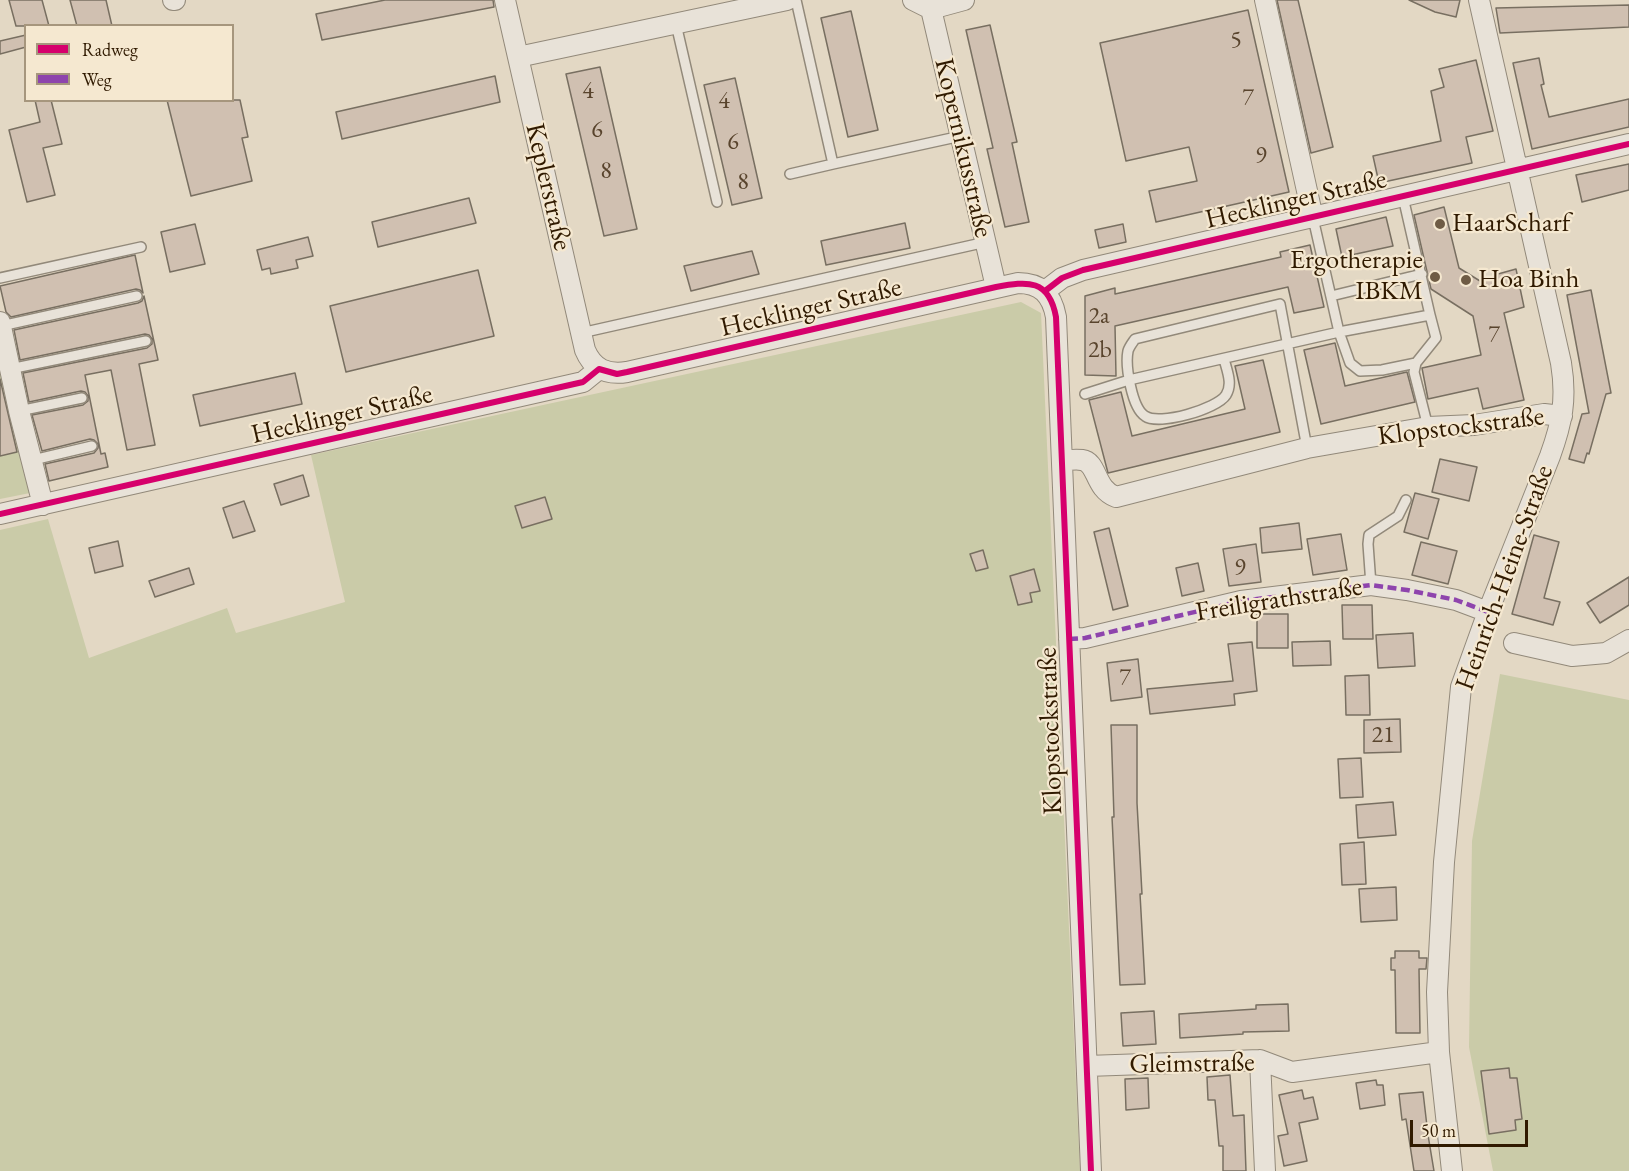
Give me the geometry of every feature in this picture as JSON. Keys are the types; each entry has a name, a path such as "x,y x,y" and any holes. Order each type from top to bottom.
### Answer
{"street":[{"name":"Keplerstraße","path":"505,0 581,333 588,356 599,369"},
{"path":"518,57 787,0"},
{"path":"913,0 930,9 964,0"},
{"path":"1266,0 1313,218"},
{"name":"Heinrich-Heine-Straße","path":"1452,1171 1439,1052 1437,992 1444,862 1461,687 1550,456 1562,416 1564,382 1479,0"},
{"name":"Kopernikusstraße","path":"930,9 996,287"},
{"name":"Hecklinger Straße","path":"0,514 583,382 599,369 617,374 627,372 996,287 1029,283 1045,291 1062,278 1083,270 1629,144"},
{"name":"Klopstockstraße","path":"1045,291 1054,306 1056,317 1091,1171"},
{"path":"1,324 19,411 43,505"},
{"name":"Klopstockstraße","path":"1062,461 1084,460 1089,463 1102,489 1116,497 1307,448 1428,427 1474,425 1544,414 1562,416"},
{"name":"Freiligrathstraße","path":"1069,639 1085,638 1241,602 1371,585 1456,600 1488,612"},
{"path":"1514,644 1572,656 1606,653 1629,640"},
{"name":"Gleimstraße","path":"1087,1066 1260,1060 1292,1072 1439,1052"},
{"path":"1260,1060 1265,1171"}],"lane":[{"path":"796,0 833,164"},
{"path":"676,24 717,202"},
{"path":"790,174 962,136"},
{"path":"1403,197 1436,338 1416,363 1414,372 1428,427"},
{"path":"1313,218 1339,332 1350,363 1360,371 1382,370 1416,363"},
{"path":"581,333 986,242"},
{"path":"0,278 141,247"},
{"path":"1330,296 1422,274"},
{"path":"1,324 137,296"},
{"path":"1224,359 1230,383 1227,394 1218,404 1207,409 1161,419 1147,418 1138,411 1129,380 1128,351 1135,339 1280,304 1307,448"},
{"path":"1085,394 1129,380 1339,332 1430,315"},
{"path":"10,369 146,341"},
{"path":"19,411 82,398"},
{"path":"33,460 92,446"},
{"path":"1371,585 1369,535 1398,516 1406,500"}],"green space":[{"path":"1021,302 1041,313 1080,1171 0,1171 0,530 48,519 89,658 227,608 236,633 345,602 311,455"},
{"path":"0,357 30,493 0,499"},
{"path":"1500,674 1629,700 1629,1171 1493,1171 1469,1047 1472,841"}],"building":[{"path":"9,0 42,0 48,24 16,26"},
{"path":"70,0 106,0 112,24 76,24"},
{"path":"385,0 493,0 494,7 322,40 316,14"},
{"path":"1277,0 1298,0 1333,147 1311,153"},
{"path":"1409,0 1460,0 1456,17 1435,12"},
{"path":"1629,5 1629,27 1500,33 1496,8"},
{"path":"1248,10 1289,192 1156,222 1149,191 1197,181 1189,147 1126,161 1100,43"},
{"path":"851,11 878,130 848,137 821,18"},
{"path":"990,25 1017,142 1012,143 1029,222 1005,227 987,149 993,148 966,30"},
{"path":"24,35 24,48 0,54 0,41"},
{"path":"1539,58 1544,84 1541,85 1549,117 1629,99 1629,127 1532,149 1513,63"},
{"path":"1476,60 1493,131 1466,137 1472,163 1379,183 1373,156 1441,141 1431,91 1444,87 1439,69"},
{"path":"600,67 637,229 604,236 566,74"},
{"path":"495,76 500,102 342,139 336,112"},
{"path":"735,78 762,198 732,205 704,85"},
{"path":"234,100 240,100 248,137 242,138 252,181 191,196 168,102 234,102"},
{"path":"35,102 52,102 62,144 43,148 55,195 27,202 9,130 40,122"},
{"path":"1629,164 1629,190 1582,202 1576,175"},
{"path":"469,198 476,223 378,247 372,222"},
{"path":"1444,207 1459,268 1480,281 1498,278 1498,274 1516,269 1524,307 1504,313 1524,400 1483,409 1478,388 1428,399 1422,368 1481,355 1473,316 1431,289 1414,215"},
{"path":"1386,217 1393,246 1342,257 1336,229"},
{"path":"905,223 910,248 826,265 821,241"},
{"path":"195,224 205,264 170,272 161,232"},
{"path":"1123,224 1126,242 1099,248 1095,230"},
{"path":"308,237 313,256 296,260 298,268 271,274 270,268 262,270 257,250"},
{"path":"1310,245 1324,307 1294,313 1288,287 1115,326 1116,376 1085,375 1085,296 1115,288 1115,294 1281,257 1280,252"},
{"path":"752,251 759,274 691,291 684,266"},
{"path":"135,255 143,293 136,289 11,317 6,312 0,286"},
{"path":"478,270 494,336 346,372 330,306"},
{"path":"1591,290 1611,393 1606,394 1589,454 1587,453 1584,463 1569,459 1582,414 1589,413 1567,295"},
{"path":"144,296 158,360 139,364 155,445 127,450 111,370 85,375 101,454 105,453 108,467 49,481 45,464 94,453 98,444 90,439 42,451 32,415 83,405 88,401 88,396 81,391 29,402 23,373 147,348 152,344 152,339 145,334 20,360 14,330 138,303"},
{"path":"1335,343 1345,386 1407,372 1415,402 1321,424 1304,350"},
{"path":"1263,360 1280,432 1108,473 1089,400 1121,392 1132,436 1245,409 1235,366"},
{"path":"295,373 302,404 200,426 193,395"},
{"path":"0,379 17,452 0,456"},
{"path":"1440,459 1477,467 1469,501 1432,492"},
{"path":"303,475 309,496 281,505 274,484"},
{"path":"1415,493 1439,499 1428,539 1404,532"},
{"path":"545,497 552,519 522,528 515,506"},
{"path":"244,501 255,531 233,538 223,508"},
{"path":"1299,523 1302,549 1262,553 1260,528"},
{"path":"1109,528 1128,606 1113,610 1094,532"},
{"path":"1341,534 1347,570 1313,575 1307,539"},
{"path":"1534,535 1559,542 1544,598 1560,602 1553,625 1512,614"},
{"path":"118,541 123,566 95,573 89,548"},
{"path":"1421,542 1457,551 1448,584 1412,575"},
{"path":"1256,544 1261,582 1229,586 1223,549"},
{"path":"983,550 988,568 976,571 970,554"},
{"path":"1198,563 1204,591 1182,596 1176,568"},
{"path":"189,568 194,584 155,597 149,581"},
{"path":"1034,569 1040,591 1030,593 1032,602 1018,605 1010,576"},
{"path":"1629,577 1629,605 1600,623 1587,603"},
{"path":"1342,605 1372,605 1373,639 1343,639"},
{"path":"1257,614 1288,614 1288,648 1257,648"},
{"path":"1413,633 1415,666 1378,668 1376,635"},
{"path":"1330,641 1331,665 1293,666 1292,642"},
{"path":"1252,642 1257,691 1234,694 1235,705 1150,714 1147,689 1233,681 1228,644"},
{"path":"1138,659 1142,697 1111,701 1107,663"},
{"path":"1369,675 1370,715 1346,715 1345,676"},
{"path":"1400,719 1401,752 1364,753 1364,720"},
{"path":"1111,725 1137,725 1137,803 1145,984 1120,985 1112,817 1114,817"},
{"path":"1361,758 1363,797 1340,798 1338,759"},
{"path":"1393,802 1396,835 1358,838 1356,805"},
{"path":"1364,842 1366,884 1342,885 1340,844"},
{"path":"1396,887 1397,920 1361,922 1359,889"},
{"path":"1395,951 1419,951 1419,958 1427,958 1426,969 1419,969 1420,1033 1396,1033 1395,970 1391,970 1391,958 1395,958"},
{"path":"1288,1004 1289,1031 1243,1032 1243,1034 1180,1038 1179,1014 1256,1009 1256,1005"},
{"path":"1154,1011 1156,1044 1123,1046 1121,1013"},
{"path":"1509,1068 1510,1078 1517,1078 1522,1119 1515,1120 1516,1130 1489,1134 1481,1071"},
{"path":"1230,1075 1233,1116 1244,1115 1246,1171 1223,1171 1223,1146 1219,1146 1215,1100 1208,1100 1207,1077"},
{"path":"1148,1078 1149,1108 1126,1110 1125,1079"},
{"path":"1376,1080 1377,1085 1383,1085 1385,1105 1360,1109 1356,1083"},
{"path":"1302,1090 1304,1099 1313,1097 1318,1119 1299,1123 1307,1161 1284,1166 1278,1136 1288,1134 1279,1095"},
{"path":"1423,1092 1434,1171 1414,1171 1406,1119 1402,1120 1399,1094"}],"marked path":[{"path":"1069,639 1085,638 1241,601 1371,585 1456,600 1488,612"}],"cycle path":[{"path":"1045,291 1062,278 1083,270 1629,144"},
{"path":"0,514 583,382 599,369 617,374 627,372 996,287 1027,284 1042,289 1048,295 1056,317 1091,1171"}],"place":[{"name":"HaarScharf","path":"1440,224"},
{"name":"Ergotherapie IBKM","path":"1435,277"},
{"name":"Hoa Binh","path":"1466,280"}]}
